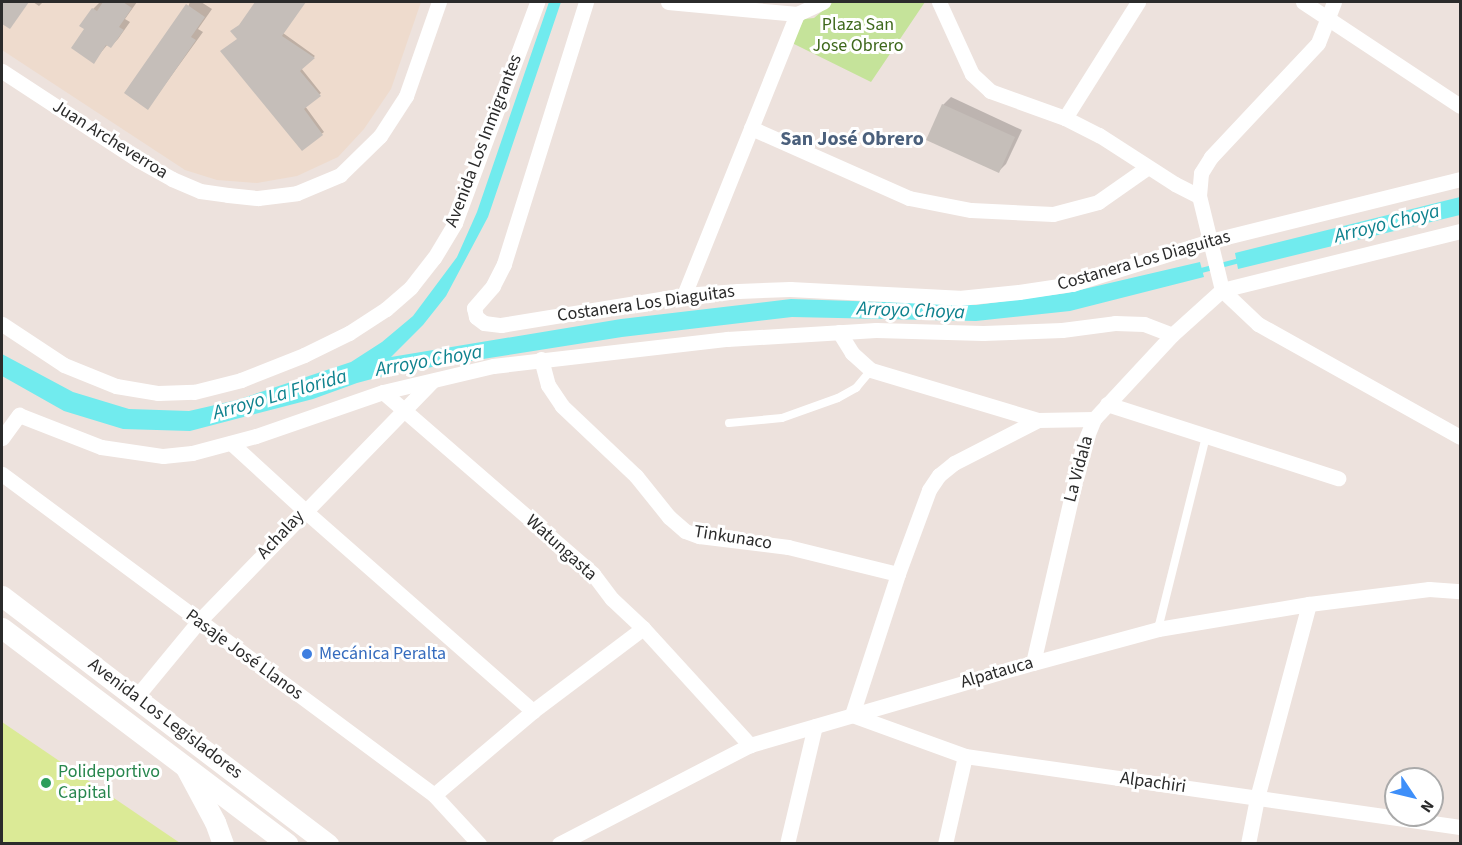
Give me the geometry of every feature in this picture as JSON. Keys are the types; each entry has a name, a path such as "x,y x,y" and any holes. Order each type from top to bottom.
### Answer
{"main road":[{"name":"Avenida Los Legisladores","path":"2,596 137,696 328,843"},
{"name":"Avenida Los Legisladores","path":"2,628 288,843"},
{"path":"183,763 215,822 223,843"}],"street":[{"name":"Juan Archeverroa","path":"2,71 138,160 200,191 258,198 297,194 340,175 380,136 406,96 439,2"},
{"name":"Avenida Los Inmigrantes","path":"2,324 64,365 116,386 158,393 194,392 241,380 304,355 386,309 411,287 434,258 455,223 537,2"},
{"name":"Costanera Los Diaguitas","path":"586,2 504,264 493,286 474,308 476,317 483,323 501,325 684,295 790,289 959,298 1019,292 1071,284 1210,241 1461,179"},
{"path":"668,2 797,14 823,2"},
{"path":"939,2 972,74 990,91 1065,117 1099,135 1198,196"},
{"path":"1065,117 1138,2"},
{"path":"1303,2 1461,106"},
{"path":"1334,2 1318,43 1210,157 1200,172 1198,196 1220,283 1258,324 1461,436"},
{"path":"684,295 797,14"},
{"path":"751,128 909,198 971,210 1053,214 1098,202 1148,167"},
{"path":"1220,283 1461,231"},
{"name":"La Vidala","path":"1033,663 1083,446 1094,419 1220,283"},
{"path":"2,438 19,415 101,447 164,456 192,453 231,443 383,392 493,366 541,358 727,339 876,330 983,333 1062,330 1115,323 1144,324 1172,335"},
{"path":"839,332 852,353 871,370 1038,420 1094,419"},
{"name":"Tinkunaco","path":"541,358 548,385 562,406 636,476 669,517 685,531 708,538 788,547 898,574"},
{"name":"Achalay","path":"137,696 198,622 304,510 433,380"},
{"name":"Watungasta","path":"383,392 593,574 612,599 643,628 750,745"},
{"path":"1107,404 1338,478"},
{"path":"852,715 898,574 929,490 939,475 954,463 1038,420"},
{"path":"231,443 533,711"},
{"name":"Pasaje José Llanos","path":"2,474 198,622 434,795 479,843"},
{"name":"Alpatauca","path":"559,843 750,745 1033,663 1158,629 1309,604 1429,590 1461,591"},
{"path":"1248,843 1257,798 1309,604"},
{"path":"434,795 533,711 643,628"},
{"name":"Alpachiri","path":"852,715 965,756 1461,827"},
{"path":"787,843 815,726"},
{"path":"945,843 965,756"}],"lane":[{"path":"729,423 782,418 838,398 856,388 871,370"},
{"path":"1158,629 1206,436"}],"shaded area":[{"path":"2,2 421,2 391,89 364,129 338,157 297,176 257,183 217,180 185,170 2,50"}],"green space":[{"name":"Plaza San Jose Obrero","path":"833,2 925,2 871,82 792,43 804,19 814,18"},
{"name":"Polideportivo Capital","path":"2,722 180,843 2,843"}],"water":[{"name":"Arroyo La Florida","path":"549,2 561,2 488,217 446,296 423,325 391,357 621,319 791,299 976,305 1067,293 1200,262 1204,277 1070,311 976,321 792,317 622,337 394,373 313,399 190,431 123,429 64,411 2,376 2,354 73,392 129,409 189,411 237,400 351,362 382,342 413,316 457,257 477,212"},
{"path":"1460,197 1460,215 1238,269 1235,253"}],"building":[{"path":"2,2 29,2 10,29 2,24"},
{"path":"103,2 123,2 132,8 119,27 124,30 111,48 106,45 94,64 71,48 84,29 79,26 92,8 97,11"},
{"path":"255,2 306,2 282,36 315,58 300,71 321,96 304,109 323,135 302,151 220,51 237,39 230,31 239,25"},
{"path":"186,4 205,17 191,37 196,40 148,110 124,93"},
{"path":"942,104 1015,137 999,173 926,140"}],"waterway":[{"name":"Arroyo Choya","path":"1197,271 1243,259"}],"place":[{"name":"Mecánica Peralta","path":"307,654"},
{"name":"Polideportivo Capital","path":"46,783"}],"district":[{"name":"San José Obrero","path":"852,139"}]}
